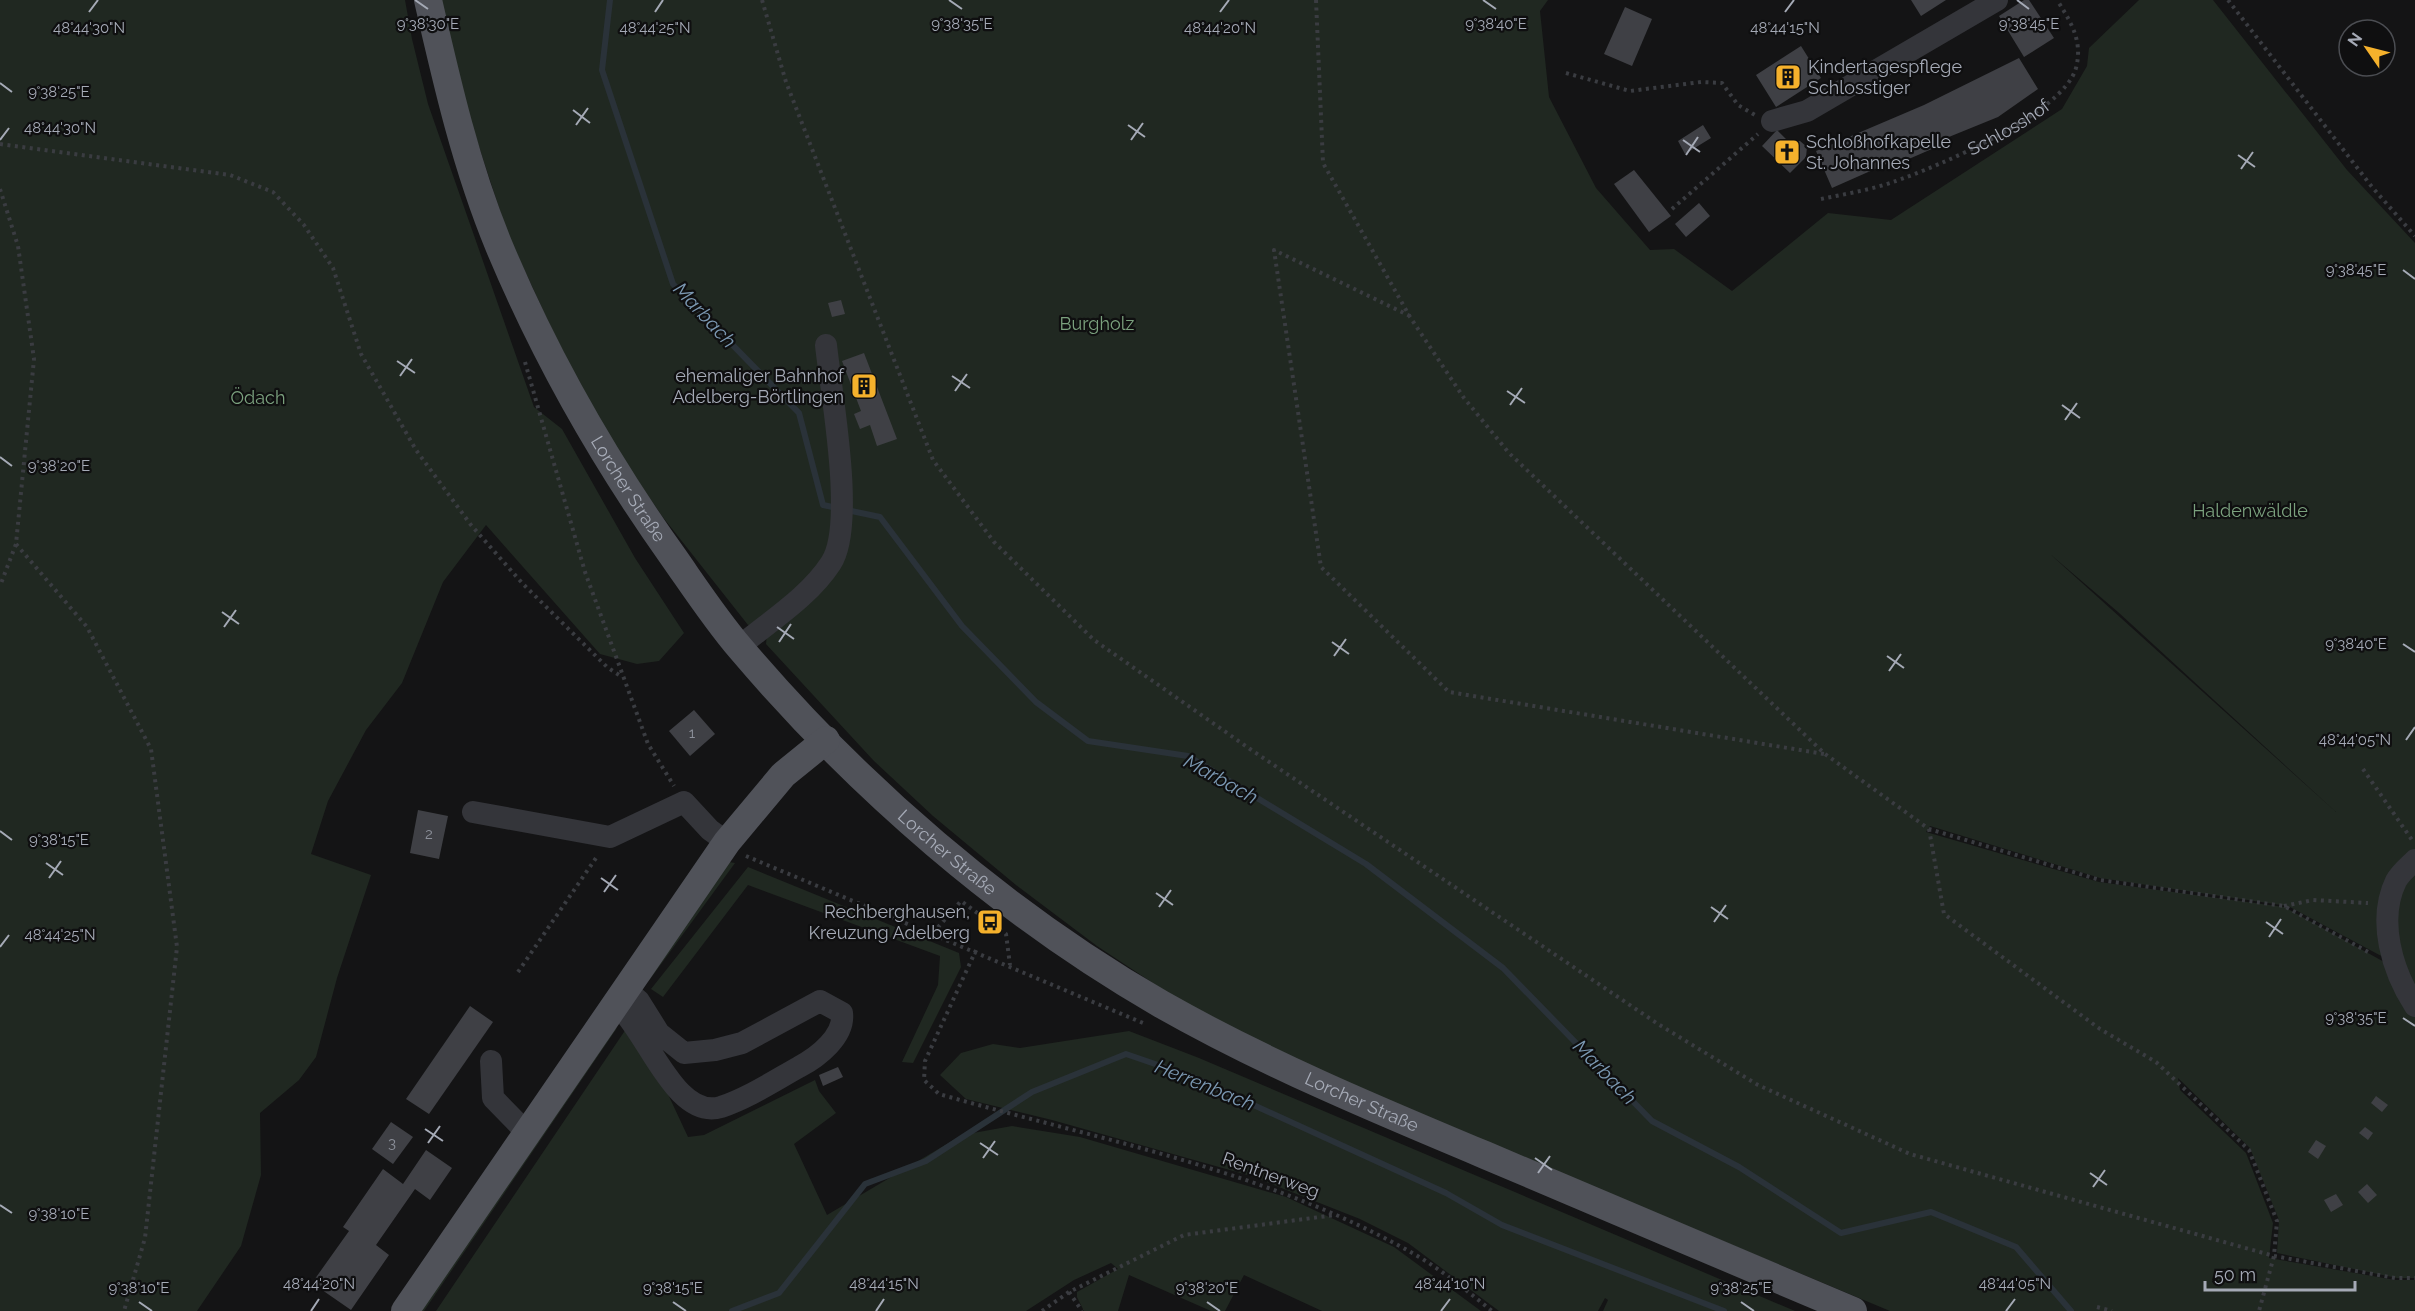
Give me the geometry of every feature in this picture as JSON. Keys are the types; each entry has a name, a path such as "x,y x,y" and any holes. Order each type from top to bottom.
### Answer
{"main road":[{"name":"Lorcher Straße","path":"428,0 457,125 490,221 562,383 641,512 739,647 826,740 903,815 1008,901 1078,952 1160,1003 1279,1067 1853,1311"},
{"path":"405,1311 621,997 736,849 783,775 826,740"}],"street":[{"path":"1772,121 1807,111 1997,0"},
{"path":"739,647 819,580 832,561 840,539 841,487 826,345"},
{"path":"473,812 610,837 684,802 710,830 736,849"},
{"path":"2415,860 2397,879 2387,907 2388,937 2398,968 2415,1006"},
{"path":"621,997 639,1000 659,1033 684,1053 716,1050 742,1043 820,1001 842,1013 843,1024 832,1041 803,1065 719,1107 700,1108 680,1094 629,1016 621,997"},
{"path":"491,1061 493,1098 528,1134"}],"path":[{"path":"762,0 786,82 933,460 994,542 1094,640 1250,749 1649,1017 1758,1085 1910,1154 2274,1256 2395,1278 2415,1278"},
{"path":"1316,0 1323,164 1410,317 1464,398 1509,453 1825,754 1929,829 2100,880 2284,906 2313,900 2356,900 2387,907"},
{"name":"Schlosshof","path":"1821,199 1892,182 1989,140 2041,110 2063,90 2076,69 2079,48 2074,28 2057,0"},
{"path":"2228,0 2372,187 2415,236"},
{"path":"1566,73 1630,91 1701,82 1722,83 1738,105 1761,118 1772,121"},
{"path":"1671,210 1772,121"},
{"path":"0,144 230,175 273,192 304,225 333,268 361,354 416,450 471,525 523,584 607,667 622,677 648,744 684,802"},
{"path":"0,189 18,246 34,360 16,544 0,586"},
{"path":"1410,317 1274,250 1321,567 1449,692 1825,754"},
{"path":"16,544 87,627 151,749 177,947 145,1238 124,1311"},
{"path":"2363,769 2415,845"},
{"path":"1929,829 1944,914 2100,1029 2156,1062 2248,1149 2277,1221 2274,1256 2259,1311"},
{"path":"518,972 610,837"},
{"path":"736,849 933,933 961,901 1006,934 1010,965"},
{"path":"2284,906 2398,968"},
{"name":"Rentnerweg","path":"933,933 976,950 924,1061 924,1080 939,1094 1127,1143 1249,1179 1338,1215 1410,1251 1492,1311"},
{"path":"1042,1311 1069,1292 1184,1235 1338,1215"},
{"path":"1069,1292 1082,1311"},
{"path":"2097,1307 2112,1311"}],"green space":[{"name":"Ödach","path":"0,0 405,0 428,104 534,407 562,429 635,558 684,633 659,661 637,664 600,654 486,525 443,582 402,683 366,730 328,801 311,854 371,875 337,978 316,1057 299,1080 260,1113 261,1175 241,1246 197,1311 0,1311"},
{"path":"440,0 1548,0 1540,11 1549,97 1596,188 1650,250 1674,249 1732,291 1828,213 1891,220 2062,109 2087,66 2089,48 2139,0 2213,0 2347,170 2415,243 2415,1003 2398,965 2288,906 2100,878 1930,826 1926,832 2099,882 2284,907 2397,969 2415,1008 2415,1278 2397,1278 2277,1253 2279,1220 2250,1148 2178,1078 2180,1090 2246,1153 2273,1223 2269,1258 2395,1280 2415,1280 2415,1311 1890,1311 1384,1099 1267,1046 1171,995 1097,946 1016,885 933,816 874,761 766,644 767,633 829,577 844,535 836,531 829,556 815,577 763,623 748,625 662,516 599,424 507,232 467,110","holes":["2050,554 2118,612 2336,812"]},
{"path":"729,862 735,863 648,982 652,968"},
{"path":"748,867 959,953 961,967 913,1063 902,1062 938,985 940,956 748,885 663,997 651,989"},
{"path":"617,1028 424,1311 419,1311 610,1031"},
{"path":"626,1029 652,1060 688,1137 704,1135 815,1080 819,1091 836,1113 794,1144 827,1215 962,1135 1012,1126 1080,1137 1286,1197 1394,1247 1481,1311 1322,1311 1244,1275 1225,1311 1211,1311 1129,1275 1118,1311 1084,1311 1077,1292 1118,1269 1111,1263 1074,1280 1026,1311 436,1311"},
{"path":"1129,1031 1199,1058 1795,1311 1603,1311 1608,1300 1605,1298 1598,1311 1499,1311 1408,1243 1360,1219 1251,1176 1052,1120 966,1099 940,1075 961,1053 993,1044 1020,1048"}],"building":[{"path":"1911,0 1946,0 1921,16"},
{"path":"2024,0 2029,0 2054,38 2024,57 1999,16"},
{"path":"1625,7 1652,19 1632,66 1604,54"},
{"name":"Kindertagespflege Schlosstiger","path":"1801,46 1821,78 1776,107 1756,75"},
{"path":"2019,58 2038,89 1998,117 1939,141 1941,145 1895,165 1893,161 1832,188 1816,151 1924,105"},
{"path":"1703,125 1711,138 1685,154 1678,141"},
{"name":"Schloßhofkapelle St. Johannes","path":"1777,130 1790,143 1800,141 1807,147 1806,157 1790,173 1762,146"},
{"path":"1634,170 1671,216 1649,232 1614,184"},
{"path":"1699,203 1710,216 1686,237 1675,224"},
{"path":"841,300 845,314 832,317 828,303"},
{"name":"ehemaliger Bahnhof Adelberg-Börtlingen","path":"864,353 897,439 877,446 870,425 860,429 854,414 861,411 842,361"},
{"path":"694,710 715,734 690,756 669,731"},
{"path":"418,810 448,816 439,859 410,853"},
{"path":"470,1006 493,1022 429,1114 406,1099"},
{"path":"838,1067 843,1077 823,1086 819,1075"},
{"path":"2376,1096 2388,1105 2382,1112 2371,1103"},
{"path":"391,1122 413,1137 393,1164 372,1149"},
{"path":"2365,1127 2373,1133 2368,1140 2359,1133"},
{"path":"2316,1140 2326,1146 2318,1159 2308,1152"},
{"path":"426,1150 452,1168 430,1200 415,1189 376,1245 389,1255 351,1310 312,1283 349,1231 343,1227 383,1169 403,1184"},
{"path":"2367,1184 2377,1195 2368,1203 2358,1192"},
{"path":"2336,1194 2343,1205 2331,1212 2324,1200"}],"waterway":[{"name":"Marbach","path":"610,0 602,70 673,284 799,413 823,505 880,517 962,626 1036,702 1088,741 1188,756 1366,864 1503,968 1652,1121 1739,1167 1841,1233 1931,1212 2016,1247 2071,1311"},
{"name":"Herrenbach","path":"732,1311 779,1293 865,1184 926,1161 1032,1092 1126,1054 1190,1076 1446,1193 1502,1225 1724,1311"}],"place":[{"name":"Kindertagespflege Schlosstiger","path":"1788,77"},
{"name":"Schloßhofkapelle St. Johannes","path":"1787,152"},
{"name":"ehemaliger Bahnhof Adelberg-Börtlingen","path":"864,386"},
{"name":"Rechberghausen, Kreuzung Adelberg","path":"990,922"}],"park label":[{"name":"Burgholz","path":"1097,324"},
{"name":"Haldenwäldle","path":"2250,511"}]}
